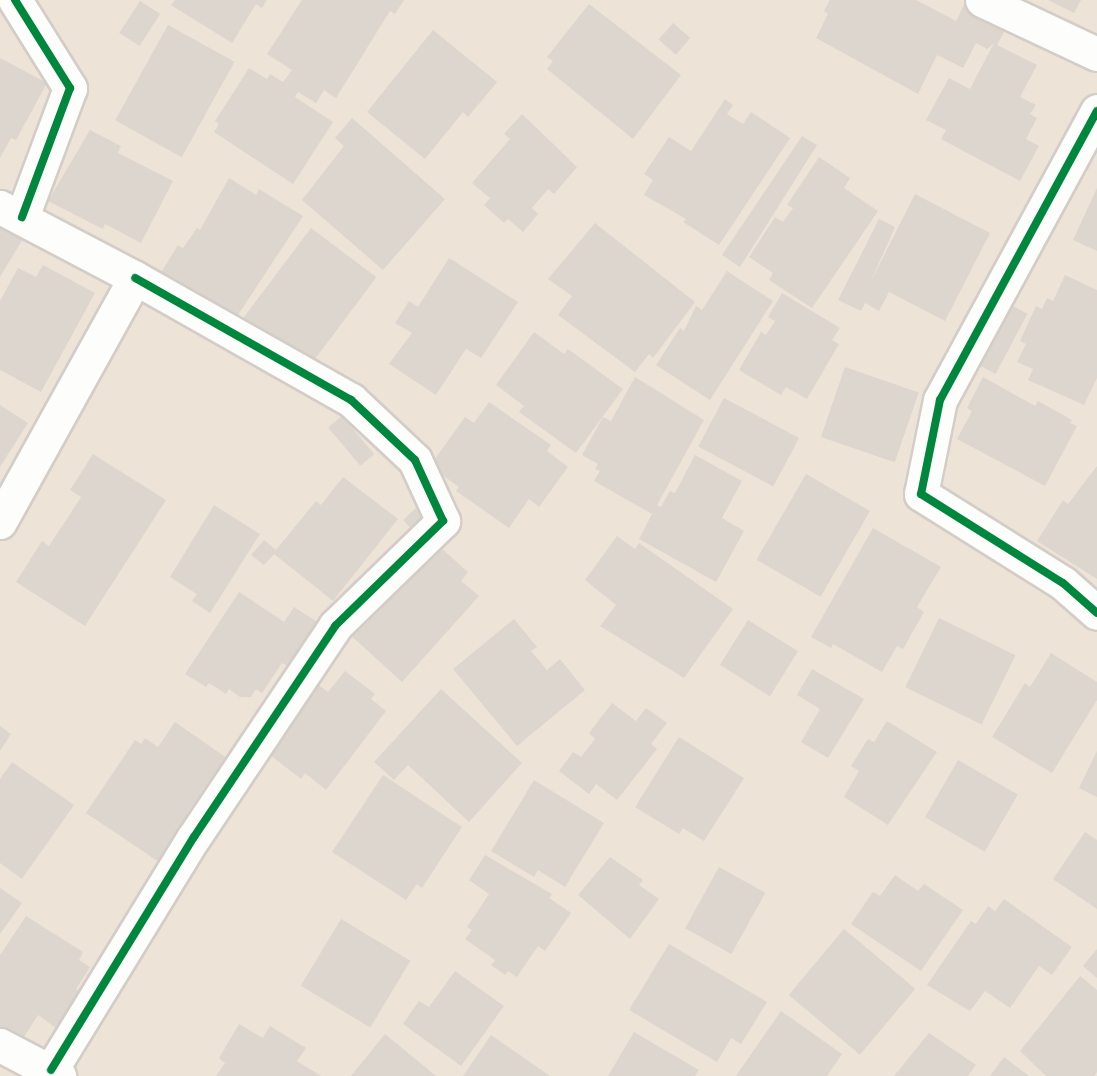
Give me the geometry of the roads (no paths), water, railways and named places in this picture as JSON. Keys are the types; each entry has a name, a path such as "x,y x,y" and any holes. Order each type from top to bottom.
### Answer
{"street":[{"path":"0,1045 55,1073 194,837 335,626 443,521 415,460 351,400 135,278 11,212 69,88 15,0"},
{"path":"982,0 1097,54"},
{"path":"1097,111 940,400 921,494 1062,583 1097,613"},
{"path":"0,522 135,278"}]}
